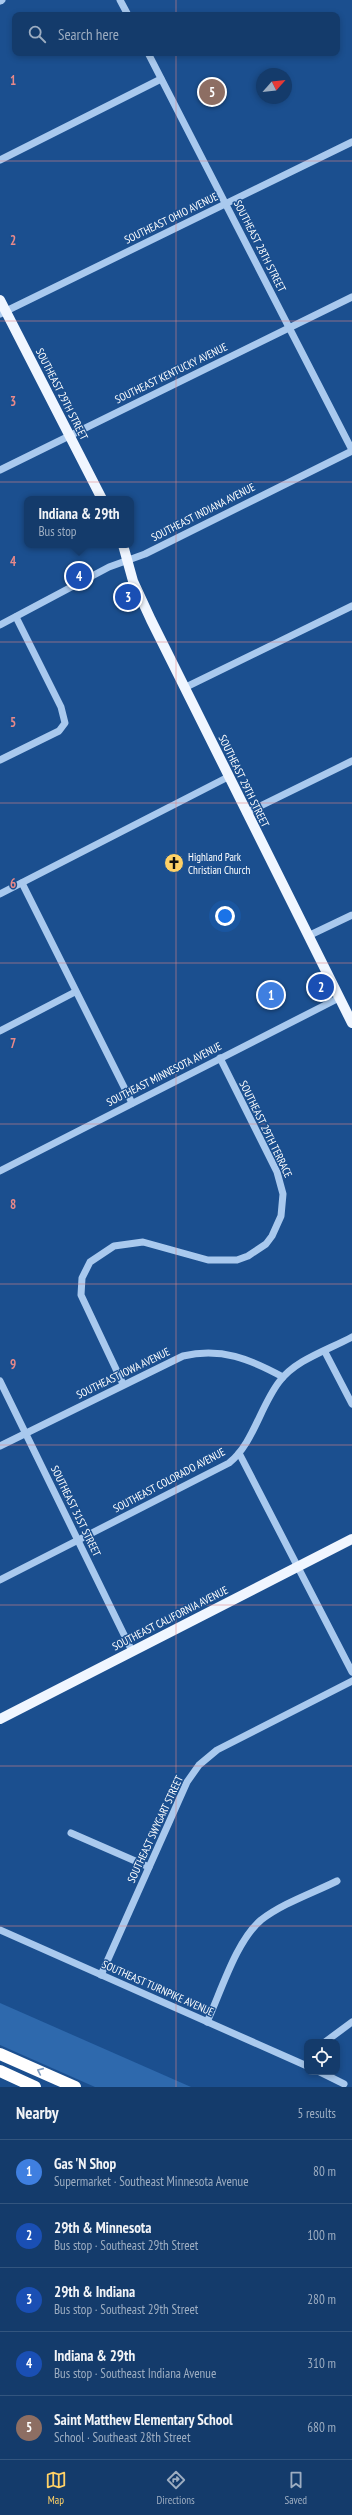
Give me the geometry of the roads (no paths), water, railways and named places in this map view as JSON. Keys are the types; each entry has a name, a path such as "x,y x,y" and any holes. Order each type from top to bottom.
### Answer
{"highway":[{"path":"0,2054 75,2087"},
{"path":"0,2072 35,2087"}],"main road":[{"name":"SOUTHEAST 29TH STREET","path":"0,300 3,312 100,496"},
{"name":"SOUTHEAST 29TH STREET","path":"123,548 142,600 184,688 352,1023"},
{"name":"SOUTHEAST CALIFORNIA AVENUE","path":"0,1719 352,1539"}],"street":[{"path":"120,0 126,12"},
{"name":"SOUTHEAST 28TH STREET","path":"150,56 352,450"},
{"path":"0,160 161,79"},
{"name":"SOUTHEAST OHIO AVENUE","path":"3,312 352,142"},
{"name":"SOUTHEAST KENTUCKY AVENUE","path":"0,470 352,297"},
{"name":"SOUTHEAST INDIANA AVENUE","path":"0,625 103,570 145,554 352,450"},
{"path":"184,688 352,606"},
{"path":"0,760 59,730 65,722 61,707 16,617"},
{"path":"246,813 352,761"},
{"path":"0,894 228,777"},
{"path":"22,883 75,992 132,1103"},
{"path":"308,936 352,915"},
{"path":"0,1031 75,992"},
{"name":"SOUTHEAST MINNESOTA AVENUE","path":"0,1171 339,998"},
{"name":"SOUTHEAST 29TH TERRACE","path":"123,1384 81,1295 82,1278 90,1262 114,1246 143,1242 208,1260 236,1260 248,1256 266,1244 272,1236 281,1216 283,1194 277,1172 220,1058"},
{"name":"SOUTHEAST COLORADO AVENUE","path":"0,1580 229,1463 239,1453 283,1377 295,1367 352,1337"},
{"name":"SOUTHEAST IOWA AVENUE","path":"0,1446 171,1360 195,1353 212,1352 241,1356 283,1377"},
{"path":"325,1352 352,1404"},
{"name":"SOUTHEAST 31ST STREET","path":"0,1382 132,1651"},
{"path":"239,1453 352,1672"},
{"name":"SOUTHEAST SWYGART STREET","path":"101,1975 187,1782 207,1757 352,1681"},
{"path":"71,1833 149,1867"},
{"path":"207,2022 242,1944 254,1928 271,1914 337,1881"},
{"name":"SOUTHEAST TURNPIKE AVENUE","path":"0,1930 304,2065"},
{"path":"329,2039 352,2022"},
{"path":"326,2075 344,2084"}],"place":[{"name":"Saint Matthew Elementary School","path":"212,92"},
{"name":"Indiana & 29th","path":"79,576"},
{"name":"29th & Indiana","path":"128,597"},
{"name":"Highland Park Christian Church","path":"174,863"},
{"name":"29th & Minnesota","path":"321,987"},
{"name":"Gas 'N Shop","path":"271,995"}]}
